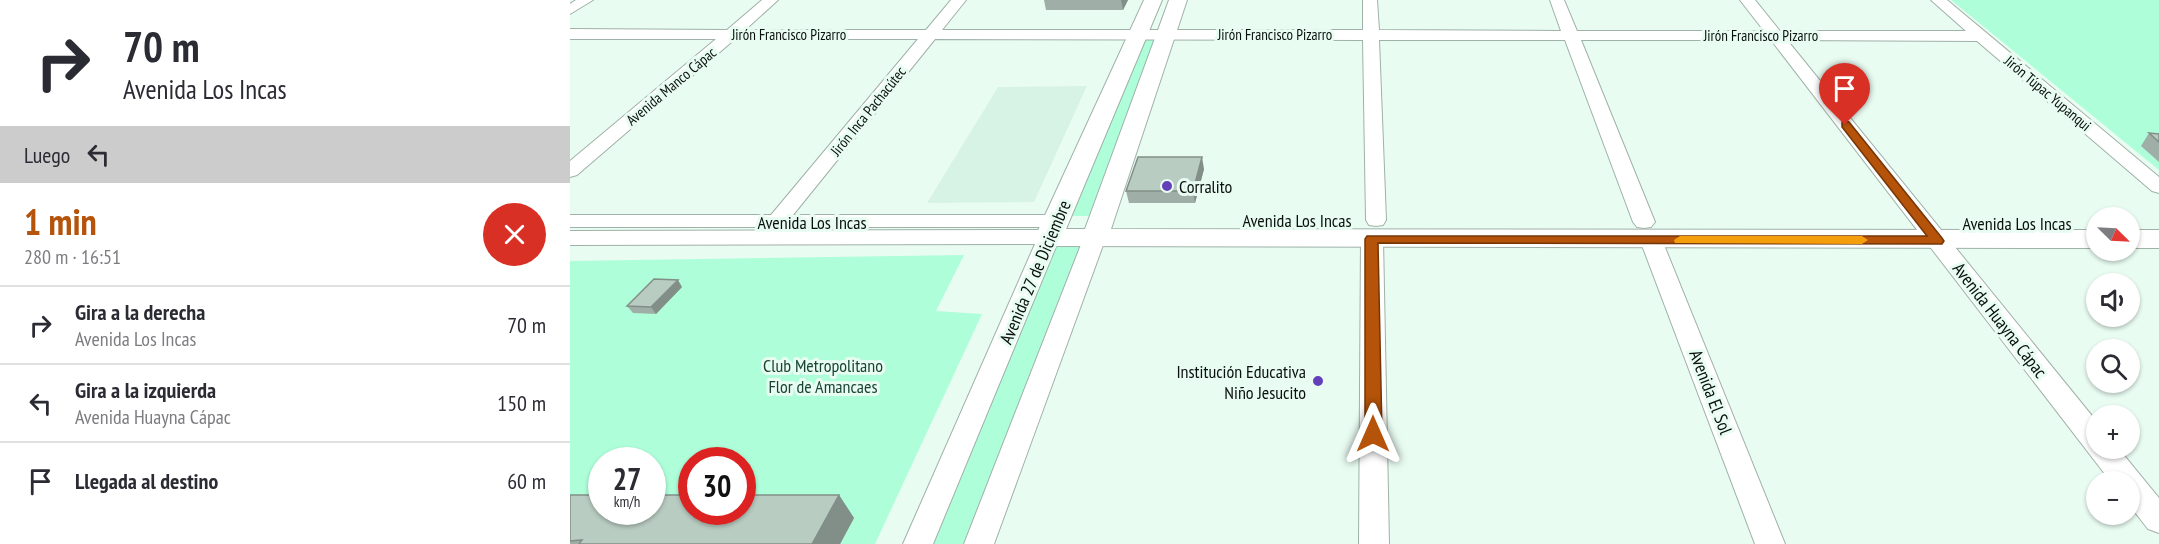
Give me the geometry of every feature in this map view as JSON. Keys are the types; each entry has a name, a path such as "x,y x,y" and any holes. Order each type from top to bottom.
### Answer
{"street":[{"path":"570,10 586,0"},
{"name":"Avenida Manco Cápac","path":"570,171 771,0"},
{"name":"Jirón Inca Pachacútec","path":"777,221 959,0"},
{"name":"Avenida 27 de Diciembre","path":"918,544 1153,0"},
{"path":"979,544 1098,229 1178,0"},
{"path":"1370,0 1374,229 1374,544"},
{"name":"Avenida El Sol","path":"1557,0 1770,544"},
{"name":"Avenida Huayna Cápac","path":"1747,0 2086,428"},
{"name":"Jirón Túpac Yupanqui","path":"1938,0 2159,187"},
{"name":"Jirón Francisco Pizarro","path":"570,34 1166,33 1980,36"},
{"name":"Avenida Los Incas","path":"570,222 777,221 1053,229"},
{"path":"2140,222 2159,222"},
{"name":"Avenida Los Incas","path":"1930,232 2086,223"},
{"name":"Avenida Los Incas","path":"570,238 1053,229 1374,229 1930,232 2086,239"},
{"path":"2140,239 2159,239"},
{"path":"2110,459 2120,471"},
{"path":"2140,497 2159,520"}],"shaded area":[{"path":"1087,86 1034,202 927,203 998,87"}],"green space":[{"path":"1951,0 2159,0 2159,170"},
{"path":"1144,36 1159,36 1089,216 1068,216"},
{"path":"1057,245 1084,245 967,544 933,544"},
{"name":"Club Metropolitano Flor de Amancaes","path":"964,255 936,311 982,314 875,544 570,544 570,261"}],"building":[{"path":"2149,133 2159,134 2159,142"},
{"path":"1138,157 1202,157 1193,191 1126,191"},
{"path":"654,279 678,280 651,307 627,306"},
{"path":"570,495 588,495 588,525 666,525 666,495 678,495 678,525 756,525 756,495 839,495 812,544 579,544 582,540 570,541"}],"slow traffic":[{"path":"1680,240 1862,240"}],"place":[{"name":"Corralito","path":"1167,186"},
{"name":"Institución Educativa Niño Jesucito","path":"1318,381"}],"route":[{"path":"1373,434 1372,239 1937,241 1845,125"}]}
